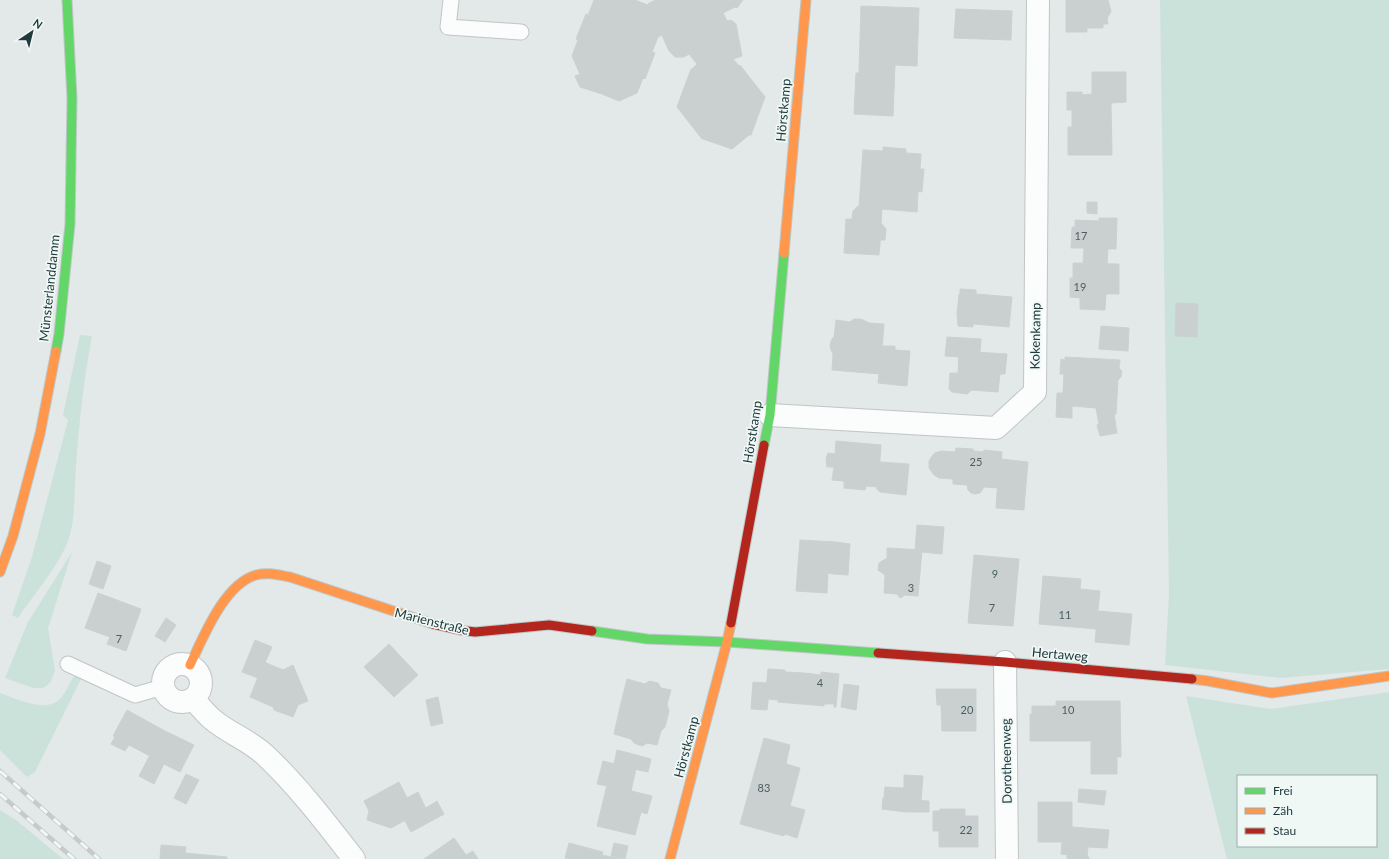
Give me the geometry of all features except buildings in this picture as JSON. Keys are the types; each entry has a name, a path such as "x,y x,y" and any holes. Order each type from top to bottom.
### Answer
{"street":[{"name":"Münsterlanddamm","path":"0,572 13,536 40,434 59,334 70,224 72,98 67,0"},
{"name":"Hörstkamp","path":"670,859 726,642 770,414 806,0"},
{"name":"Kokenkamp","path":"770,414 996,428 1035,392 1038,0"},
{"name":"Marienstraße","path":"190,666 218,610 229,595 241,583 255,575 271,573 290,577 406,615 459,630 475,632 495,631 549,625 647,639 726,642"},
{"name":"Hertaweg","path":"726,642 1005,662 1208,681 1272,693 1389,676"},
{"name":"Dorotheenweg","path":"1005,662 1007,859"},
{"path":"184,664 190,666 196,669 201,681 201,688 193,699 187,702 174,701 165,693 163,687 164,675 172,666 184,664"},
{"path":"193,699 212,719 263,753 281,770 318,813 354,859"}],"lane":[{"path":"451,0 448,27 521,32"},
{"path":"68,664 135,695 163,687"}],"green space":[{"path":"1160,0 1389,0 1389,669 1280,678 1165,665 1169,594"},
{"path":"80,335 92,336 80,417 74,514 71,532 64,551 58,561 18,618 12,615 32,557 68,420 63,415"},
{"path":"72,552 48,628 55,671 50,683 43,688 33,688 5,678 28,622"},
{"path":"74,676 82,677 35,772 27,777 0,750 0,693 21,701 38,705 53,704 61,698"},
{"path":"1389,692 1389,859 1227,859 1186,696 1271,709"},
{"path":"0,810 16,820 63,859 0,859"}],"railway":[{"path":"0,771 99,859"},
{"path":"0,794 74,859"}],"traffic: fast":[{"path":"56,351 70,224 72,98 67,0"},
{"path":"764,445 770,415 784,253"},
{"path":"592,631 647,639 727,642 878,653"}],"traffic: slow":[{"path":"784,253 806,0"},
{"path":"0,572 13,536 40,434 56,351"},
{"path":"190,665 208,627 224,600 245,580 260,574 273,574 290,577 433,624"},
{"path":"670,859 731,623"},
{"path":"1192,679 1272,693 1389,676"}],"traffic: jam":[{"path":"731,623 764,445"},
{"path":"433,624 475,632 549,625 592,631"},
{"path":"878,653 1005,662 1192,679"}]}
